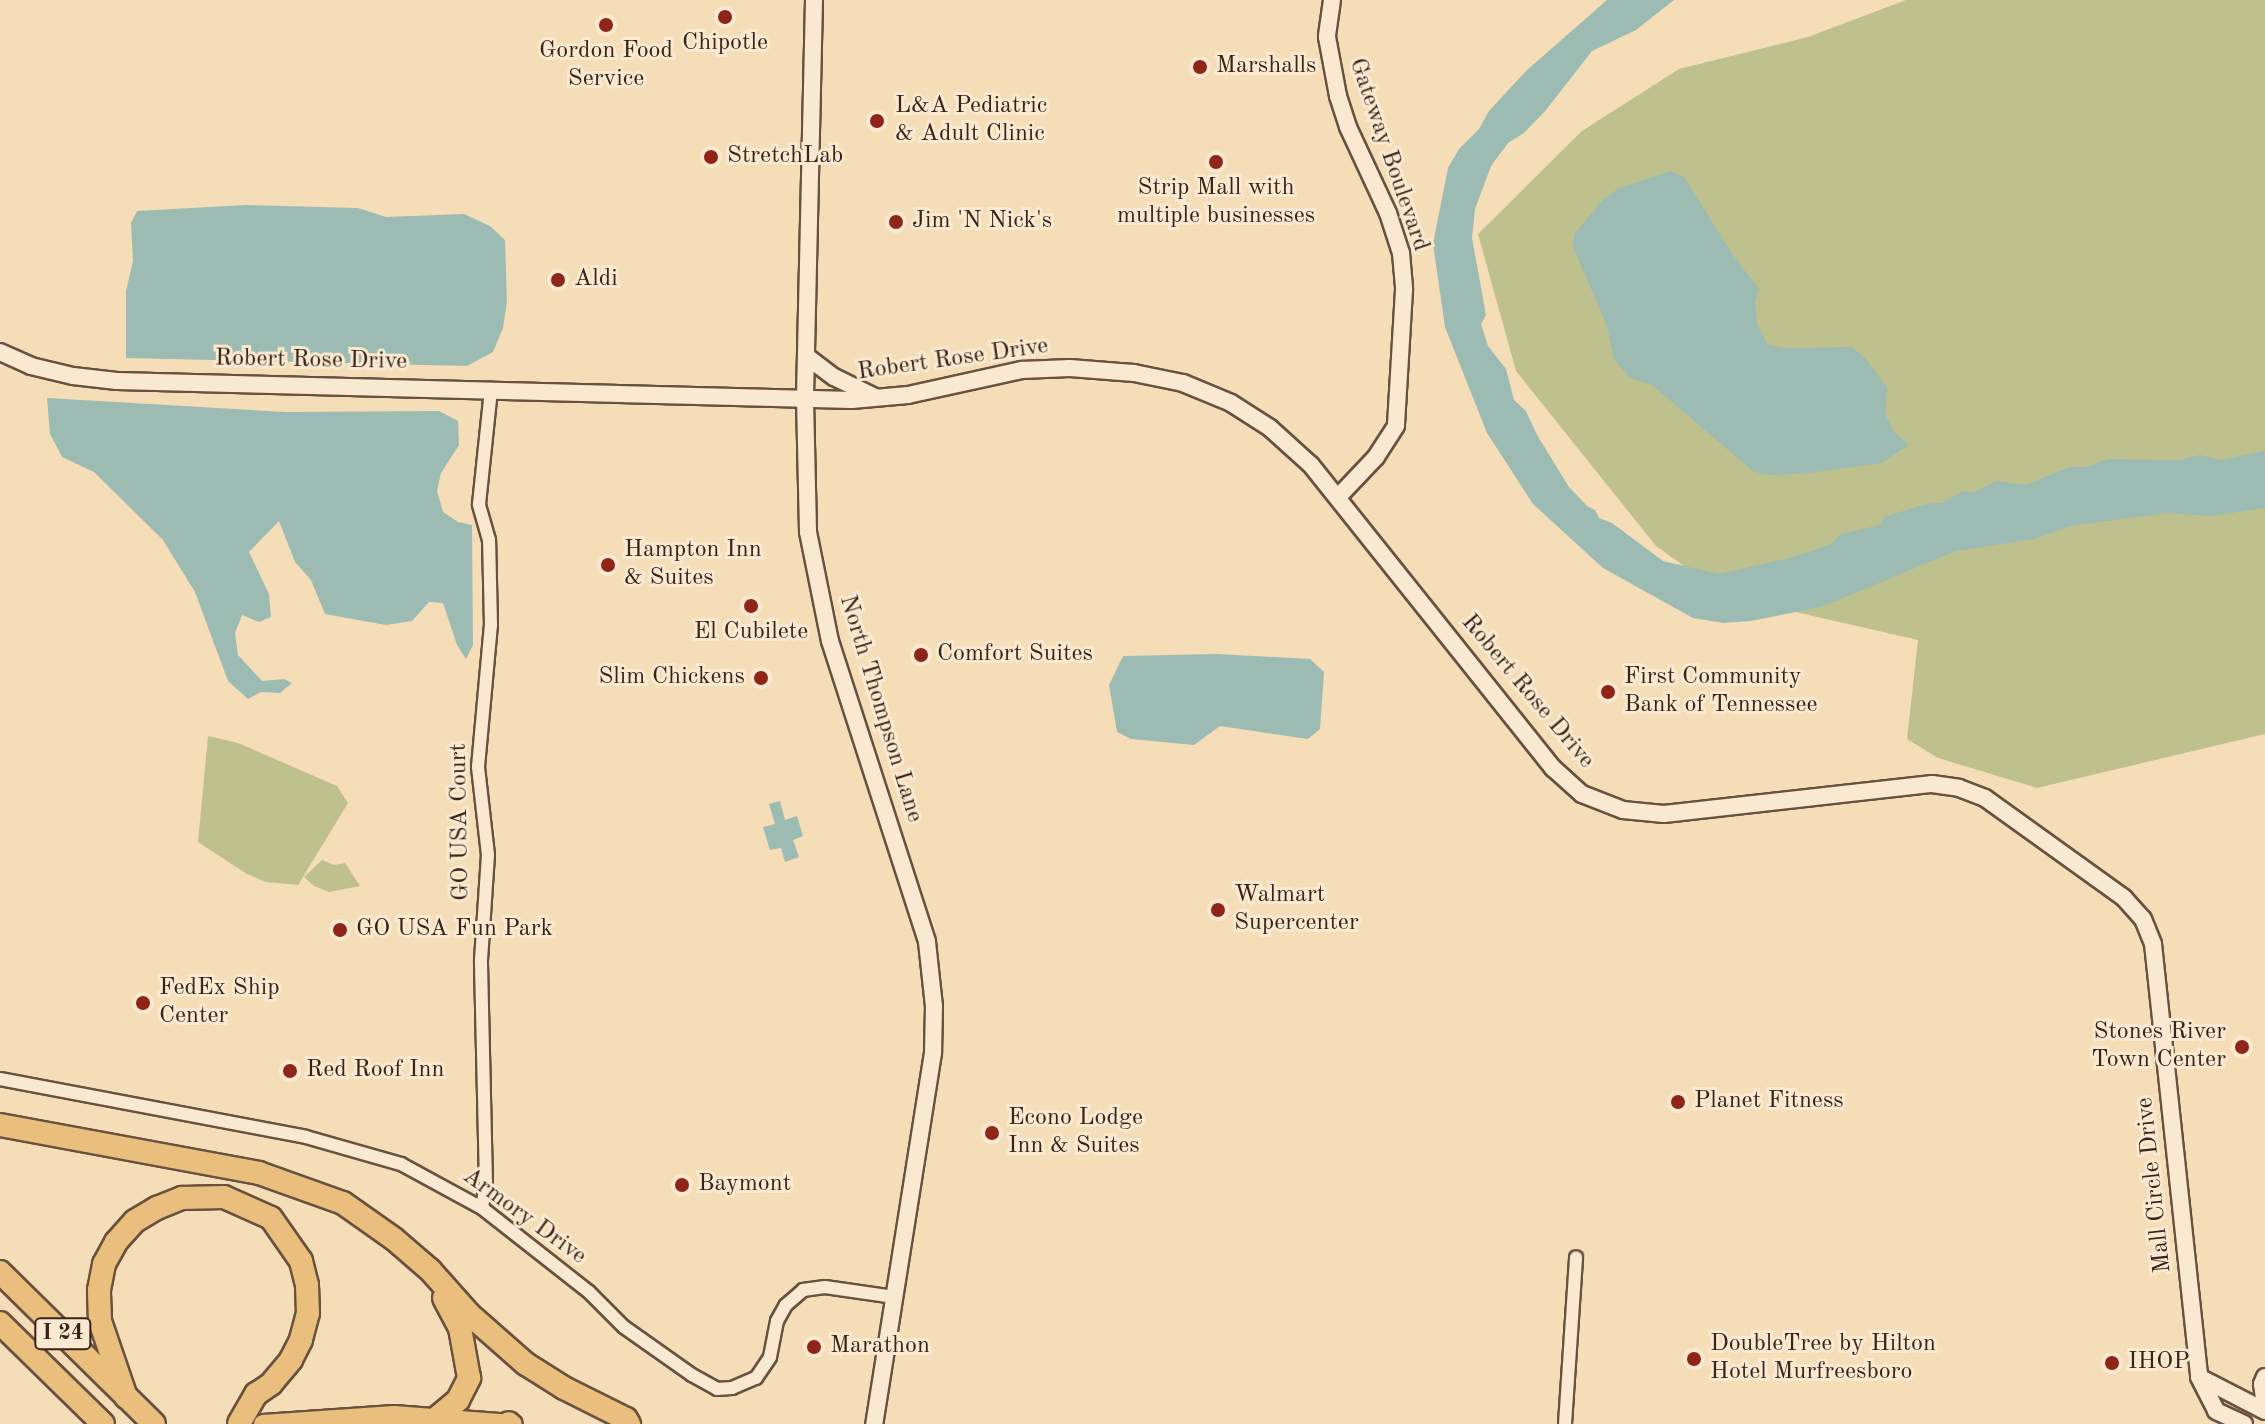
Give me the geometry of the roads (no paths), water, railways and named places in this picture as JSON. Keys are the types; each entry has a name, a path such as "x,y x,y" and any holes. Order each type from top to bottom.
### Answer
{"highway":[{"path":"0,1125 259,1173 343,1203 394,1239 430,1270 469,1314 526,1364 564,1388 626,1419 629,1424"},
{"path":"126,1397 100,1321 99,1290 104,1264 116,1242 135,1221 157,1208 182,1198 224,1197 271,1218 301,1261 307,1285 308,1313 301,1340 281,1372 256,1394 239,1424"},
{"path":"394,1239 439,1290 460,1328 469,1378 458,1400 439,1416"},
{"name":"I 24","path":"0,1272 154,1424"},
{"name":"I 24","path":"0,1323 103,1424"}],"main road":[{"path":"263,1424 333,1417 439,1416 510,1424"}],"street":[{"name":"North Thompson Lane","path":"814,0 805,399 808,532 816,585 830,641 909,877 927,942 930,966 933,1053 874,1424"},
{"name":"Gateway Boulevard","path":"1332,0 1327,37 1338,96 1348,127 1388,213 1401,253 1404,290 1396,426 1376,457 1338,497"},
{"name":"Robert Rose Drive","path":"0,352 31,366 73,376 117,381 805,399 908,395 1022,370 1070,368 1134,373 1183,383 1231,403 1270,428 1311,465 1553,768 1582,794 1623,810 1664,814 1932,784 1959,788 1985,798 2050,844"},
{"path":"806,356 834,377 877,398"},
{"name":"GO USA Court","path":"482,1208 486,1184 481,960 488,855 478,767 491,625 489,540 479,504 491,389"},
{"name":"Mall Circle Drive","path":"2050,844 2124,898 2143,919 2153,944 2199,1377 2216,1411 2244,1424"},
{"name":"Armory Drive","path":"0,1079 319,1141 401,1164 482,1208 589,1292 624,1327 717,1389 732,1388 756,1378 770,1357 777,1321 786,1305 803,1290 825,1287 894,1297"},
{"path":"1565,1424 1576,1257"},
{"path":"2199,1377 2265,1408"},
{"path":"2265,1377 2262,1393 2265,1408"}],"water":[{"path":"1607,0 1674,0 1636,30 1592,51 1546,110 1524,133 1508,143 1491,166 1475,209 1472,238 1486,315 1481,324 1488,346 1506,369 1514,400 1526,411 1569,487 1595,510 1599,518 1612,523 1663,561 1719,574 1798,556 1831,544 1841,534 1880,525 1884,517 1926,504 1942,503 1963,491 1974,492 1996,481 2025,485 2070,467 2086,467 2108,459 2180,460 2200,455 2220,460 2265,451 2265,508 2211,516 2166,513 2071,526 2034,539 1956,551 1821,607 1751,621 1723,623 1693,618 1603,568 1533,504 1487,433 1445,327 1433,244 1448,168 1459,149 1526,71"},
{"path":"1670,171 1684,177 1733,255 1759,289 1755,301 1757,324 1768,345 1785,348 1852,347 1866,359 1887,388 1885,414 1895,433 1909,445 1881,463 1810,473 1772,475 1754,472 1652,385 1629,377 1614,359 1607,326 1573,247 1575,233 1602,201 1619,188"},
{"path":"246,205 358,208 386,217 464,214 490,226 505,240 507,301 503,328 493,352 467,366 126,358 126,291 133,261 131,223 137,211"},
{"path":"47,398 285,412 439,411 458,421 459,445 441,473 437,491 443,512 458,522 472,525 473,645 466,659 457,645 443,603 429,602 412,621 386,625 325,614 311,580 295,562 279,521 249,552 269,594 271,617 259,622 242,615 235,633 238,655 262,681 284,679 292,683 280,693 261,692 248,699 228,681 195,592 163,540 94,472 62,457 50,434"},
{"path":"1216,654 1310,659 1324,672 1320,729 1308,739 1220,726 1194,745 1131,739 1117,732 1109,685 1123,656"},
{"path":"780,801 785,820 797,816 803,836 793,840 799,857 785,862 781,848 770,850 763,827 775,824 769,804"}],"place":[{"name":"Chipotle","path":"725,17"},
{"name":"Gordon Food Service","path":"606,25"},
{"name":"Marshalls","path":"1200,67"},
{"name":"L&A Pediatric & Adult Clinic","path":"877,121"},
{"name":"StretchLab","path":"711,157"},
{"name":"Strip Mall with multiple businesses","path":"1216,162"},
{"name":"Jim 'N Nick's","path":"896,222"},
{"name":"Aldi","path":"558,280"},
{"name":"Hampton Inn & Suites","path":"608,565"},
{"name":"El Cubilete","path":"751,606"},
{"name":"Comfort Suites","path":"921,655"},
{"name":"Slim Chickens","path":"761,678"},
{"name":"First Community Bank of Tennessee","path":"1608,692"},
{"name":"Walmart Supercenter","path":"1218,910"},
{"name":"GO USA Fun Park","path":"340,930"},
{"name":"FedEx Ship Center","path":"143,1003"},
{"name":"Stones River Town Center","path":"2242,1047"},
{"name":"Red Roof Inn","path":"290,1071"},
{"name":"Planet Fitness","path":"1678,1102"},
{"name":"Econo Lodge Inn & Suites","path":"992,1133"},
{"name":"Baymont","path":"682,1185"},
{"name":"Marathon","path":"814,1347"},
{"name":"DoubleTree by Hilton Hotel Murfreesboro","path":"1694,1359"},
{"name":"IHOP","path":"2112,1363"}]}
